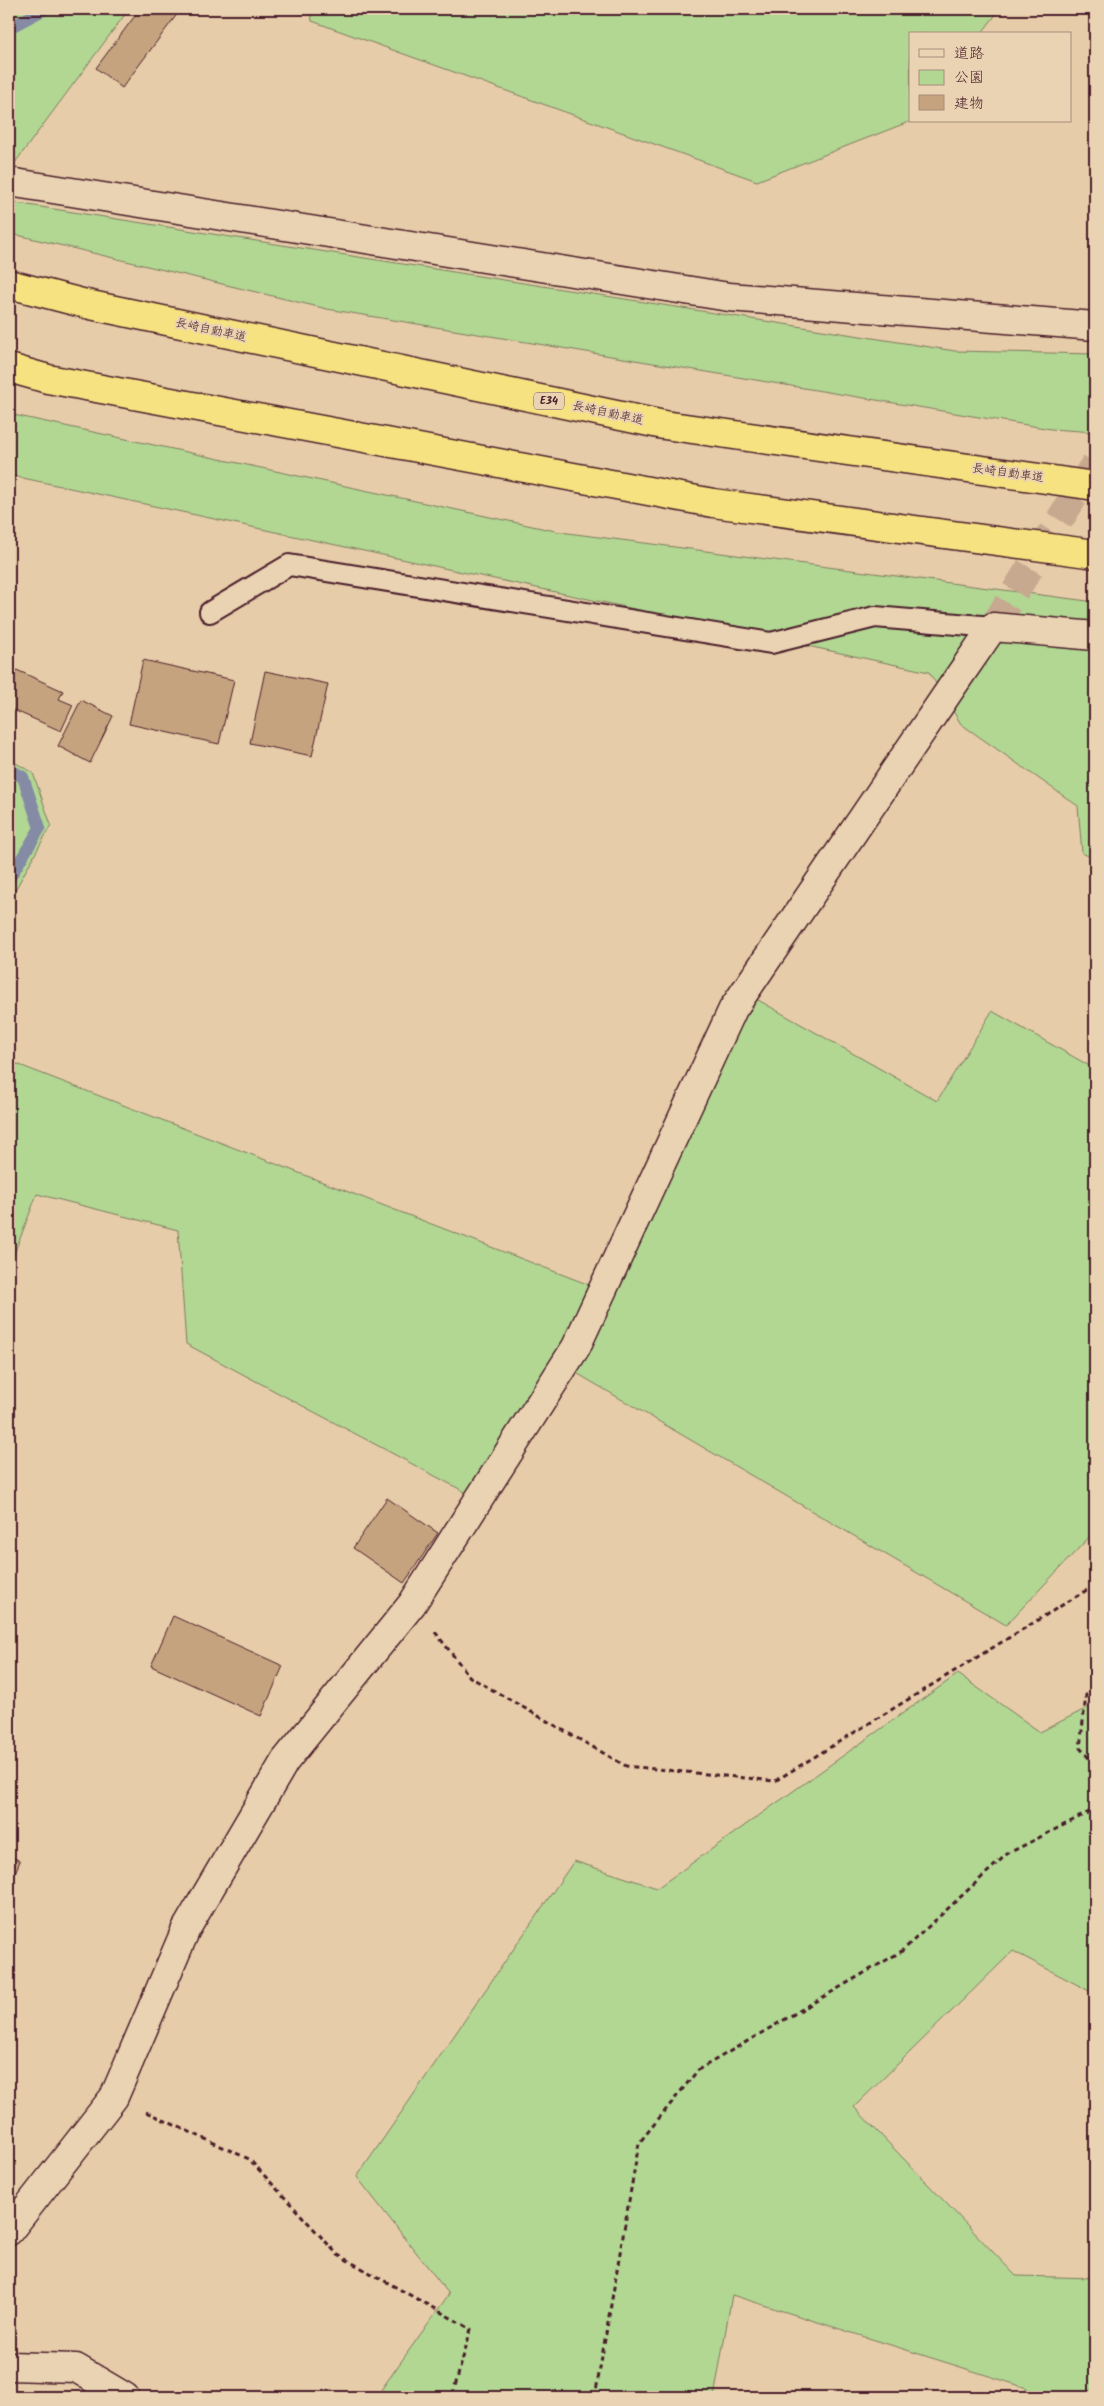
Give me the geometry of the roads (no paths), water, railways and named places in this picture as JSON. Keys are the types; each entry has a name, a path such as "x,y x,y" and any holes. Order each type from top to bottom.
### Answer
{"highway":[{"name":"長崎自動車道","path":"9,284 86,304 664,425 1095,486"},
{"path":"9,368 68,382 713,503 1095,554"}],"street":[{"path":"9,182 728,297 1095,326"},
{"path":"9,2231 114,2097 186,1928 285,1761 412,1604 576,1347 733,1009 993,627 1095,636"},
{"path":"9,2366 76,2368 125,2397"}],"lane":[{"path":"210,612 289,565 771,643 875,617 993,627"}],"waterway":[{"path":"9,28 45,9"},
{"path":"9,769 23,777 40,828 9,879"}],"tunnel":[{"path":"993,627 1095,463"}]}
